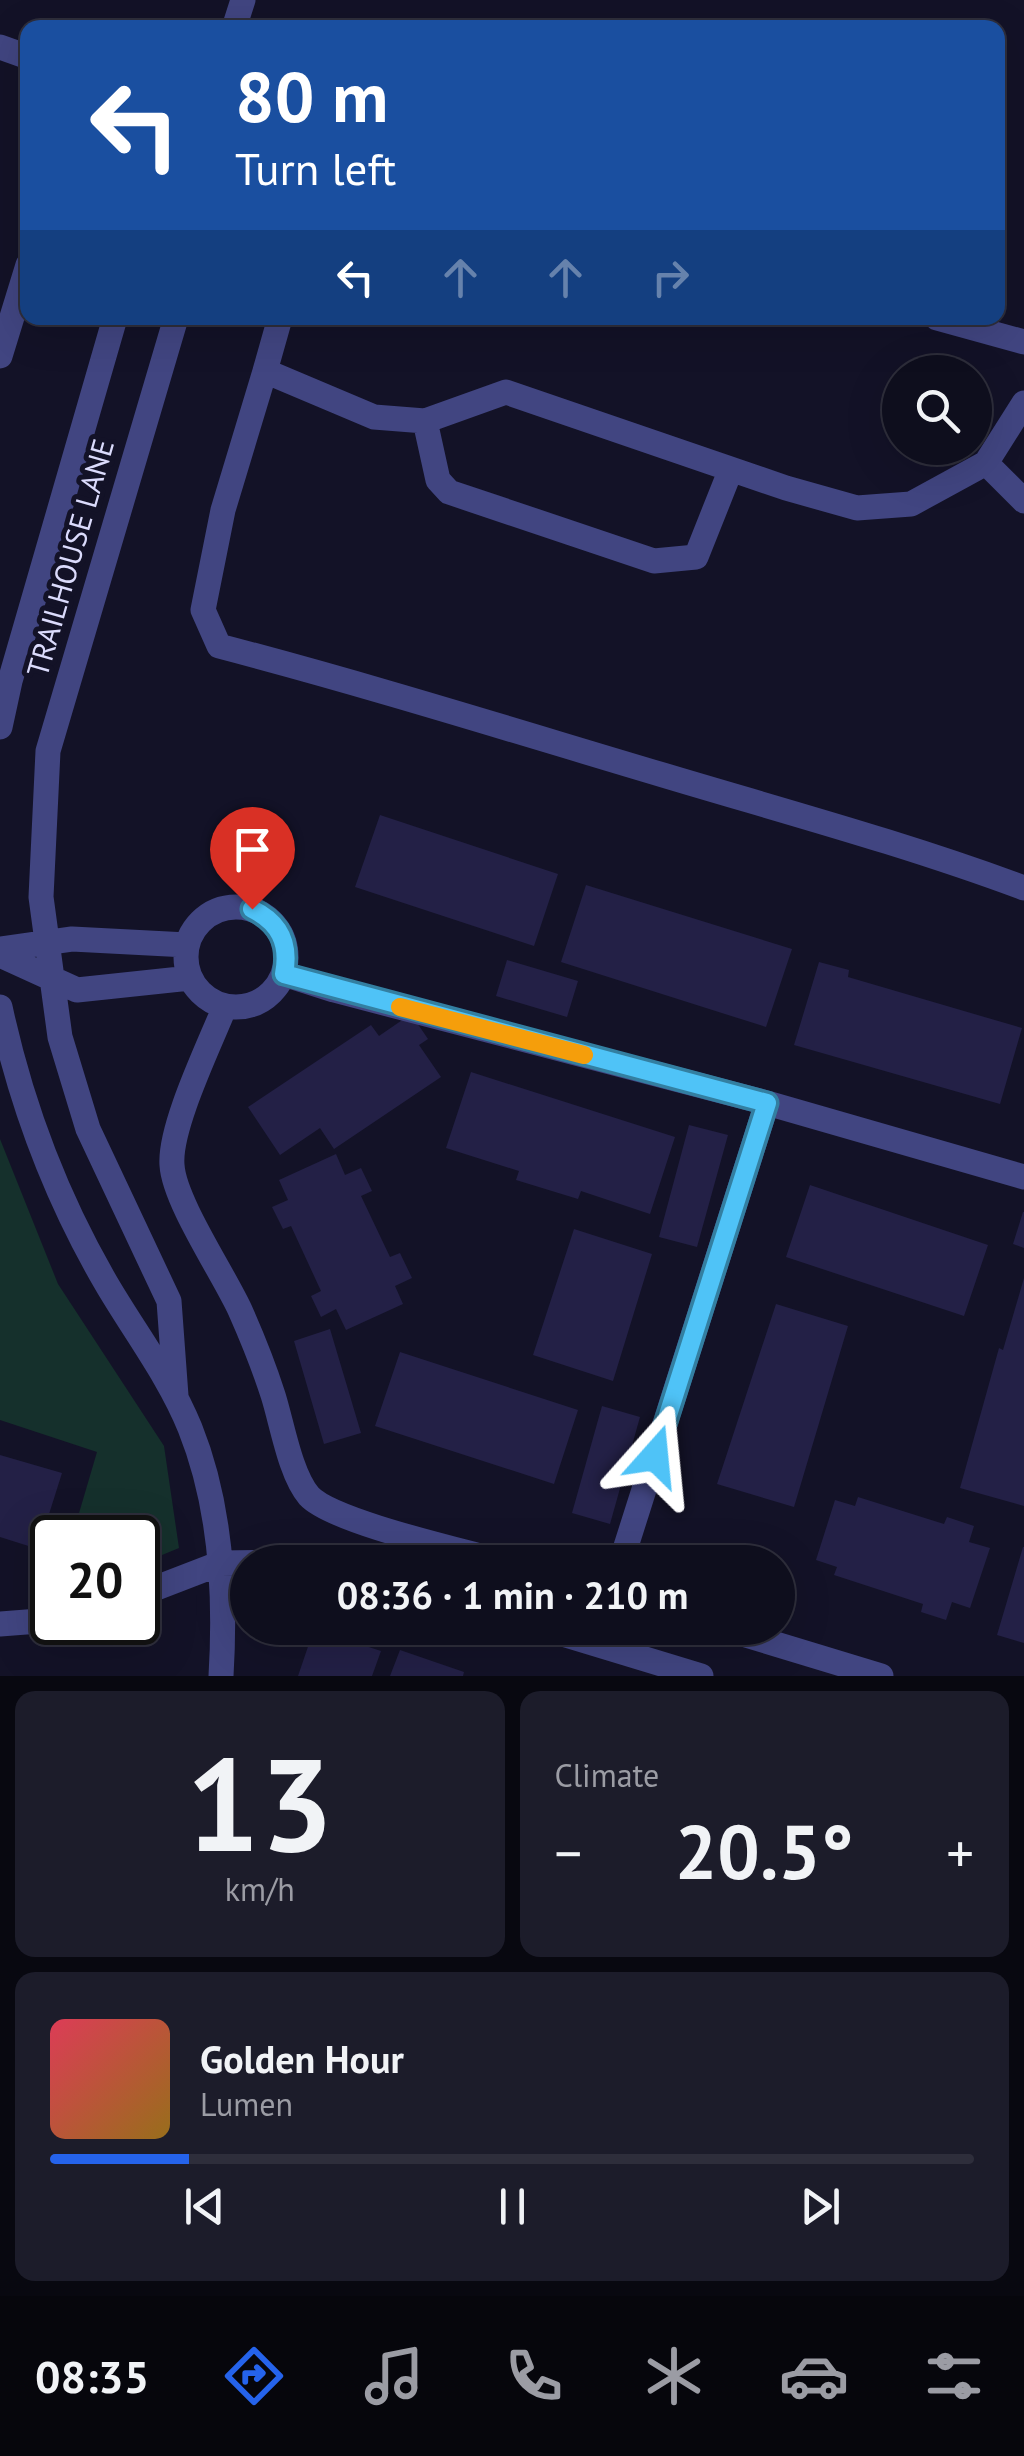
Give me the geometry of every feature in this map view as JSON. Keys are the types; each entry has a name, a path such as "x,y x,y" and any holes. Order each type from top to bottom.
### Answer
{"street":[{"path":"0,356 20,291"},
{"name":"TRAILHOUSE LANE","path":"0,728 5,680 113,325"},
{"name":"TRAILHOUSE LANE","path":"174,325 48,751 40,897 60,1037 88,1129 169,1302 176,1396"},
{"path":"278,325 223,510 203,610 219,646 730,795 1024,888"},
{"path":"962,325 1024,342"},
{"path":"264,371 374,417 425,422 506,392 857,508 911,504 982,465"},
{"path":"992,454 1024,403"},
{"path":"425,422 438,480 450,492 654,561 696,557 730,469"},
{"path":"988,465 1024,501"},
{"path":"219,909 252,909 277,927 285,942 284,974 264,1000 248,1006 225,1006 200,992 190,978 187,945 194,929 219,909"},
{"path":"0,952 72,939 187,945"},
{"path":"0,952 77,990 190,978"},
{"path":"284,974 767,1103 1024,1177"},
{"name":"TRAILHOUSE LANE","path":"0,1006 22,1092 62,1198 107,1284 176,1396 202,1464 221,1563 221,1676"},
{"path":"225,1006 184,1111 171,1167 239,1309 308,1495 346,1516 446,1545"},
{"path":"626,1545 767,1103"},
{"path":"160,1587 230,1563"},
{"path":"0,1624 30,1622"},
{"path":"600,1645 701,1676"},
{"path":"779,1645 881,1676"}],"green space":[{"path":"0,1139 58,1284 164,1446 179,1548 160,1556 160,1515 78,1515 97,1452 0,1420"}],"building":[{"path":"380,815 558,874 534,946 355,887"},
{"path":"586,885 792,949 766,1027 561,962"},
{"path":"507,960 578,981 567,1017 496,996"},
{"path":"819,962 849,970 848,977 1022,1028 1000,1104 794,1045"},
{"path":"411,1014 428,1039 419,1045 441,1077 334,1149 320,1128 280,1155 248,1107 371,1025 379,1036"},
{"path":"471,1072 675,1137 650,1214 581,1191 578,1199 516,1180 519,1171 446,1148"},
{"path":"689,1125 728,1135 697,1247 659,1237"},
{"path":"336,1154 345,1175 361,1168 372,1191 361,1196 390,1257 400,1253 412,1278 395,1286 403,1304 346,1330 336,1309 321,1317 311,1296 321,1291 291,1226 283,1229 272,1207 288,1200 279,1180"},
{"path":"810,1185 988,1245 964,1316 786,1257"},
{"path":"1024,1212 1024,1248 1013,1244"},
{"path":"574,1229 652,1254 613,1381 533,1355"},
{"path":"1024,1278 1024,1506 960,1488 999,1348 1003,1350"},
{"path":"776,1304 848,1326 794,1507 717,1484"},
{"path":"330,1329 361,1433 324,1444 294,1341"},
{"path":"400,1352 578,1410 554,1484 375,1426"},
{"path":"602,1406 640,1417 610,1524 572,1513"},
{"path":"0,1455 62,1473 49,1515 30,1515 30,1546 0,1537"},
{"path":"858,1497 944,1524 947,1517 974,1526 969,1542 990,1548 970,1608 952,1602 946,1620 921,1612 923,1604 834,1575 837,1567 816,1560 835,1500 855,1506"},
{"path":"1024,1547 1024,1643 997,1635"},
{"path":"309,1645 363,1645 381,1651 372,1676 298,1676"},
{"path":"400,1650 464,1672 463,1676 390,1676"}],"slow traffic":[{"path":"400,1007 584,1055"}],"route":[{"path":"252,909 277,927 285,942 284,974 767,1103 655,1456"}]}
